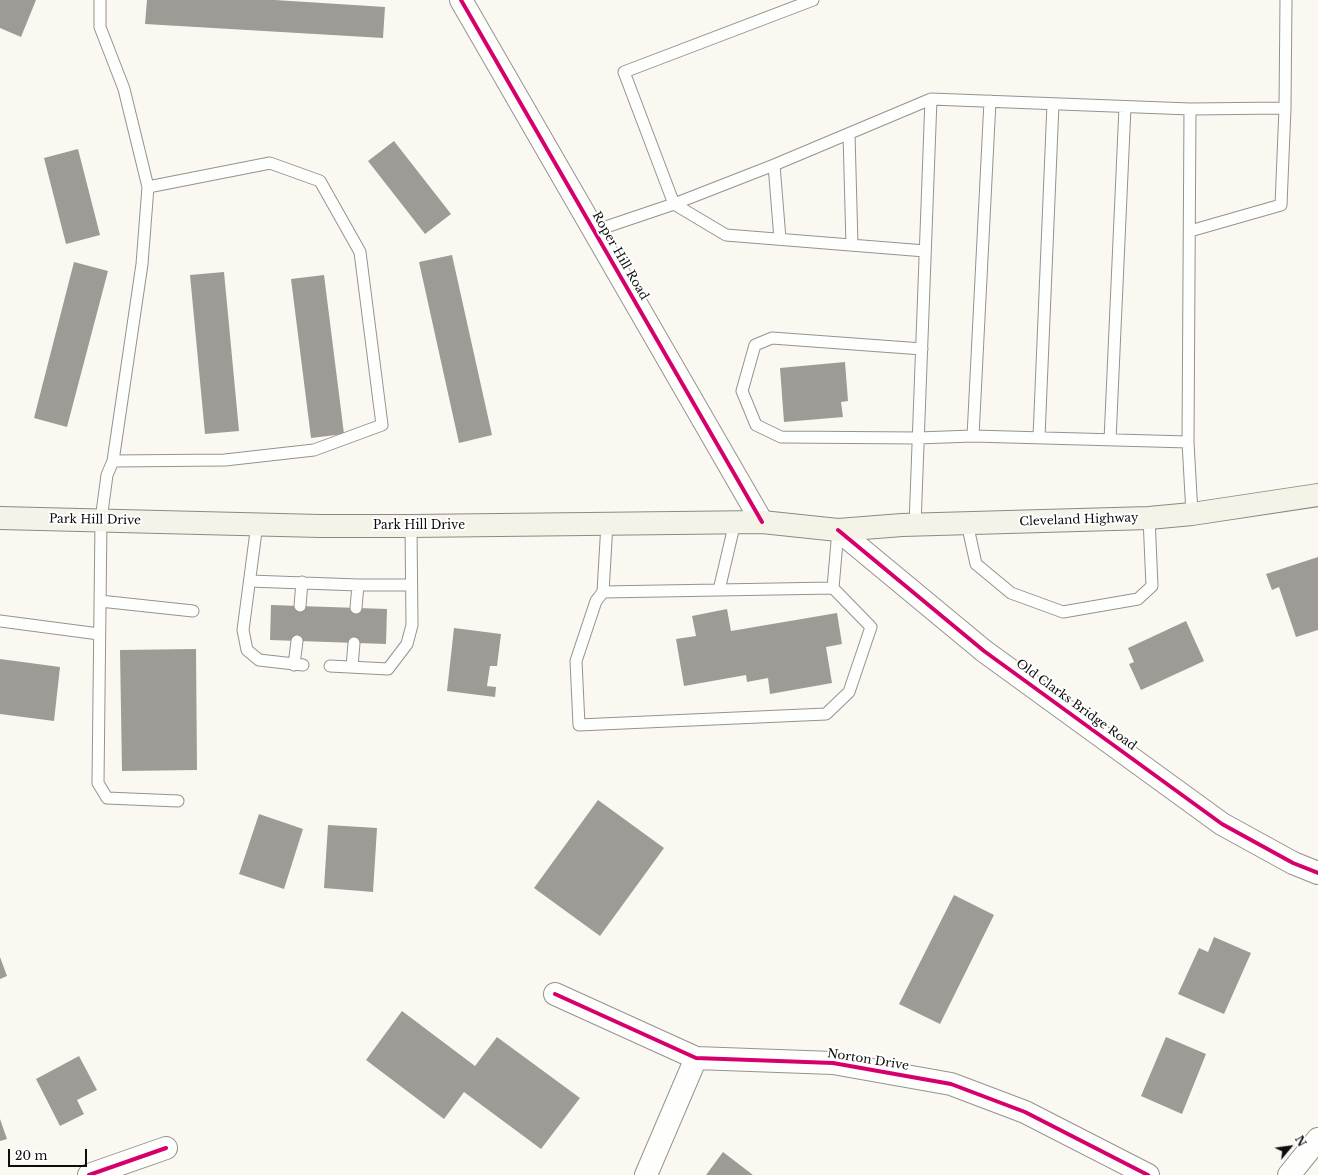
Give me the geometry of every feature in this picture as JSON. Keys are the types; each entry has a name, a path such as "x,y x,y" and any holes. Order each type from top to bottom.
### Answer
{"main road":[{"name":"Cleveland Highway","path":"838,530 915,525 1148,518 1192,514 1318,495"},
{"name":"Park Hill Drive","path":"0,518 411,526 762,522 838,530"}],"street":[{"name":"Roper Hill Road","path":"461,0 762,522"},
{"name":"Old Clarks Bridge Road","path":"838,530 984,651 1222,824 1293,863 1318,873"},
{"name":"Norton Drive","path":"555,994 696,1058 833,1063 951,1084 1025,1112 1148,1175"},
{"path":"646,1175 696,1058"},
{"path":"1289,1175 1318,1139"},
{"path":"89,1175 166,1148"}],"lane":[{"path":"100,0 100,27 124,89 148,187 142,264 113,461 107,475 101,520 98,782 107,798 178,801"},
{"path":"813,0 624,72 674,204 726,235 925,251"},
{"path":"1190,231 1281,205 1285,108 1286,0"},
{"path":"594,232 674,204 774,165 931,99 1190,109 1285,108"},
{"path":"915,525 931,99"},
{"path":"973,436 990,101"},
{"path":"1039,437 1054,104"},
{"path":"1110,440 1125,107"},
{"path":"1190,109 1188,442 1192,514"},
{"path":"849,134 852,245"},
{"path":"113,461 225,460 314,450 382,425 360,252 320,181 270,163 148,187"},
{"path":"774,165 780,239"},
{"path":"922,349 772,338 755,345 742,392 756,425 781,437 918,438 973,436 1188,442"},
{"path":"966,524 976,564 1011,593 1063,612 1138,599 1152,586 1148,518"},
{"path":"719,590 735,522"},
{"path":"603,592 833,588 871,627 849,692 826,714 579,725 576,661 596,602 603,592 607,523"},
{"path":"257,524 244,630 247,650 259,660 299,665 297,641"},
{"path":"330,666 388,669 407,644 412,625 411,526"},
{"path":"833,588 838,530"},
{"path":"250,581 358,585 411,585"},
{"path":"300,606 302,582"},
{"path":"356,608 358,585"},
{"path":"100,602 194,611"},
{"path":"0,621 100,634"},
{"path":"352,667 354,643"}],"building":[{"path":"0,0 36,0 21,37 0,28"},
{"path":"147,0 275,0 385,7 383,38 145,24"},
{"path":"394,141 451,214 425,234 368,161"},
{"path":"78,149 100,235 66,244 44,158"},
{"path":"452,255 492,435 459,443 419,262"},
{"path":"74,262 108,271 67,427 34,418"},
{"path":"224,272 239,431 205,434 190,275"},
{"path":"324,275 344,434 311,438 291,279"},
{"path":"845,362 848,401 841,402 843,417 784,422 780,368"},
{"path":"1318,557 1318,630 1296,637 1279,587 1272,590 1266,574"},
{"path":"271,605 387,609 386,644 270,640"},
{"path":"727,609 731,631 837,613 842,644 826,647 832,683 770,694 768,678 747,682 746,675 684,686 676,639 696,636 692,616"},
{"path":"1186,621 1204,661 1141,690 1129,664 1134,662 1128,648"},
{"path":"454,628 501,634 497,666 490,666 487,686 496,687 495,697 447,691"},
{"path":"196,649 197,770 122,771 120,650"},
{"path":"0,659 60,667 54,721 0,714"},
{"path":"598,800 664,848 600,936 534,888"},
{"path":"259,814 303,829 284,889 239,874"},
{"path":"328,825 377,828 373,892 324,888"},
{"path":"954,895 994,915 940,1024 899,1004"},
{"path":"1214,937 1251,953 1224,1014 1178,994 1199,948 1208,952"},
{"path":"0,957 7,976 0,979"},
{"path":"402,1011 475,1066 497,1037 580,1098 541,1149 464,1092 444,1119 366,1060"},
{"path":"1166,1037 1206,1054 1182,1114 1141,1096"},
{"path":"79,1056 97,1090 77,1100 84,1114 60,1126 36,1079"},
{"path":"0,1119 7,1139 0,1141"},
{"path":"723,1152 753,1175 706,1175"}],"cycle path":[{"path":"461,0 762,522"},
{"path":"838,530 984,651 1222,824 1293,863 1318,873"},
{"path":"555,994 696,1058 833,1063 951,1084 1025,1112 1148,1175"},
{"path":"89,1175 166,1148"}]}
